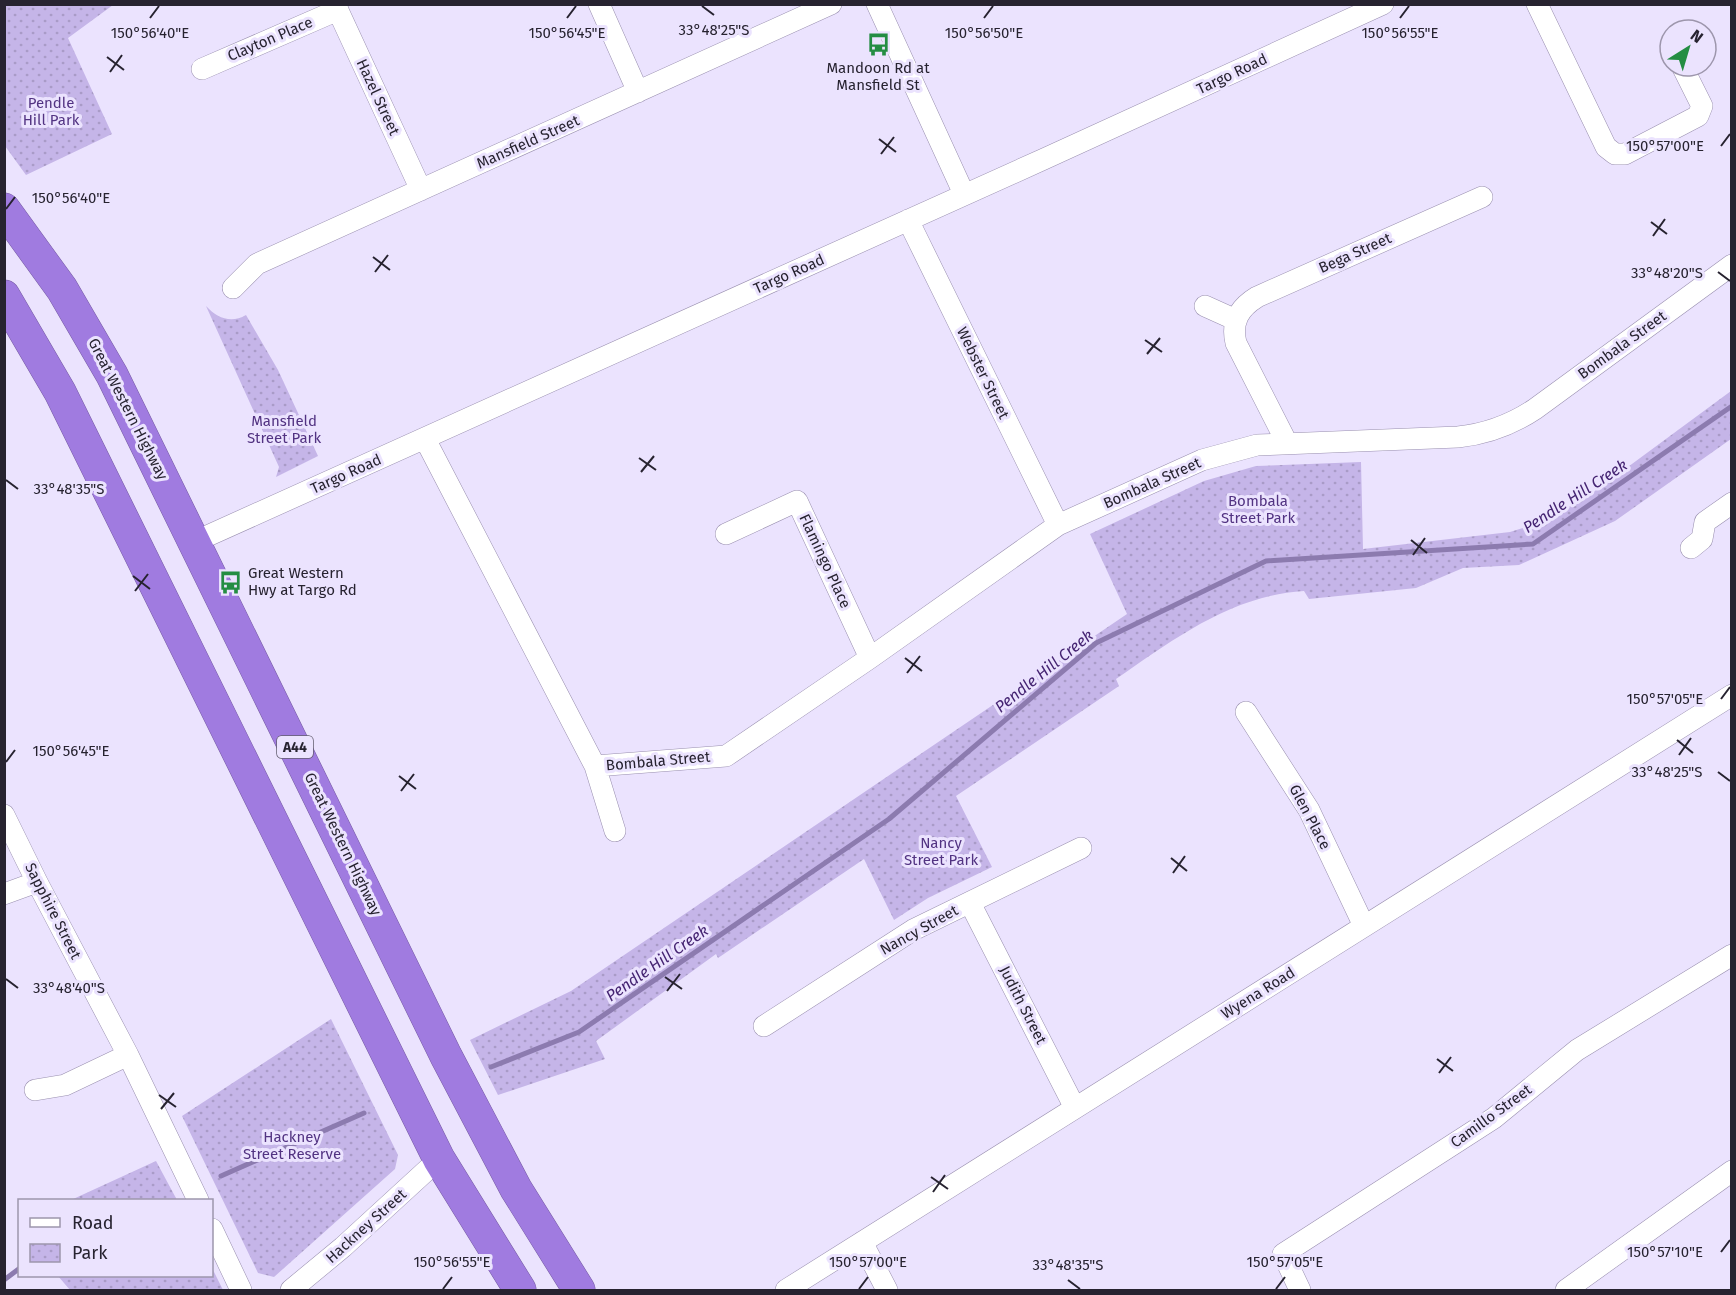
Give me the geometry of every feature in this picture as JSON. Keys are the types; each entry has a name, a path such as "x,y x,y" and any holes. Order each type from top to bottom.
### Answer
{"highway":[{"name":"Great Western Highway","path":"4,209 90,333 446,1056 516,1189 579,1290"},
{"path":"4,296 60,392 439,1160 520,1290"}],"street":[{"path":"599,4 638,92"},
{"name":"Mansfield Street","path":"233,288 257,264 831,4"},
{"path":"877,4 964,194"},
{"name":"Targo Road","path":"194,542 1383,4"},
{"path":"1538,4 1606,147 1615,154 1625,154 1700,113 1702,106 1688,78"},
{"name":"Clayton Place","path":"202,69 337,7"},
{"name":"Hazel Street","path":"337,7 422,190"},
{"name":"Bega Street","path":"1236,320 1242,309 1257,297 1482,197"},
{"name":"Webster Street","path":"908,220 1058,525"},
{"name":"Bombala Street","path":"595,766 726,756 1058,525 1202,460 1257,445 1458,437 1496,429 1527,414 1731,265"},
{"path":"1205,306 1236,320 1234,327 1236,343 1287,443"},
{"name":"Bombala Street","path":"425,439 595,766 615,831"},
{"name":"Flamingo Place","path":"726,534 796,501 870,658"},
{"path":"1691,548 1702,539 1705,522 1731,503"},
{"name":"Wyena Road","path":"786,1290 1731,695"},
{"name":"Glen Place","path":"1246,712 1309,810 1364,926"},
{"name":"Sapphire Street","path":"4,815 128,1055 198,1199"},
{"name":"Nancy Street","path":"765,1026 914,930 1082,848"},
{"path":"4,894 37,882"},
{"name":"Judith Street","path":"970,903 1076,1108"},
{"name":"Camillo Street","path":"1300,1290 1283,1254 1494,1118 1577,1050 1731,955"},
{"path":"35,1090 65,1085 128,1055"},
{"name":"Hackney Street","path":"291,1290 343,1247 439,1160"},
{"path":"1566,1290 1731,1171"},
{"path":"213,1231 241,1290"},
{"path":"862,1242 888,1290"}],"green space":[{"name":"Pendle Hill Park","path":"4,5 113,5 68,38 112,134 26,175 5,146"},
{"name":"Mansfield Street Park","path":"206,306 215,314 225,318 235,319 246,315 278,370 318,456 276,477 279,467"},
{"path":"1731,391 1731,439 1615,521 1519,565 1463,568 1416,588 1309,599 1304,591 1278,594 1228,610 1182,635 1116,679 1119,686 956,796 992,867 928,898 894,920 864,859 718,958 716,954 596,1041 605,1059 498,1095 470,1040 571,991 1127,614 1090,534 1204,481 1256,466 1361,462 1363,549 1510,532 1545,521 1598,489"},
{"name":"Hackney Street Reserve","path":"331,1019 398,1155 395,1169 274,1277 258,1273 182,1116"},
{"path":"156,1161 176,1199 73,1199"},
{"path":"213,1270 223,1290 70,1290 59,1277 213,1277"}],"waterway":[{"name":"Pendle Hill Creek","path":"491,1067 579,1032 889,819 1096,643 1266,561 1533,544 1732,406"},
{"name":"Pendle Hill Creek","path":"221,1176 364,1113"},
{"name":"Pendle Hill Creek","path":"4,1280 18,1270"}],"place":[{"name":"Mandoon Rd at Mansfield St","path":"878,44"},
{"name":"Great Western Hwy at Targo Rd","path":"230,582"}],"park label":[{"name":"Bombala Street Park","path":"1258,510"},
{"name":"Nancy Street Park","path":"941,852"}]}
